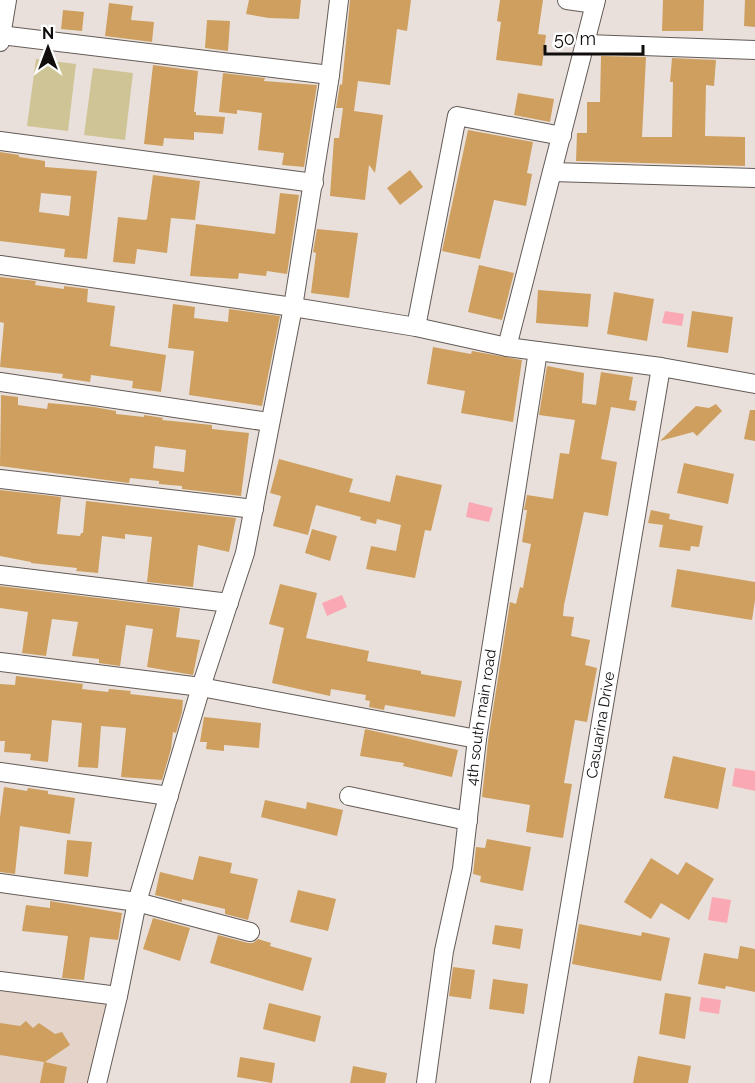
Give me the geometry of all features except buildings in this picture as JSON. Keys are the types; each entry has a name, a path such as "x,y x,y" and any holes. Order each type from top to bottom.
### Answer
{"street":[{"path":"7,0 0,37 330,75"},
{"path":"97,1083 137,902 201,687 245,553 293,307 314,183 339,0"},
{"path":"507,347 596,2 567,0"},
{"path":"586,44 755,50"},
{"path":"416,327 457,116 562,136"},
{"path":"0,141 314,183"},
{"path":"552,172 755,178"},
{"path":"0,265 293,307 416,327 507,347 660,367 755,384"},
{"name":"4th south main road","path":"426,1083 444,951 462,870 477,739 538,351"},
{"name":"Casuarina Drive","path":"540,1083 660,367"},
{"path":"0,382 269,422"},
{"path":"0,479 254,509"},
{"path":"0,574 229,603"},
{"path":"0,662 201,687 477,739"},
{"path":"0,772 169,796"},
{"path":"349,796 468,821"},
{"path":"0,883 137,902 250,932"},
{"path":"0,981 118,996"}],"shaded area":[{"path":"36,59 76,64 68,131 27,126"},
{"path":"93,68 133,73 125,140 84,135"},
{"path":"665,311 684,314 682,326 662,323"},
{"path":"469,502 493,508 489,522 466,517"},
{"path":"342,595 347,607 327,616 322,603"},
{"path":"735,768 755,771 755,791 732,786"},
{"path":"712,897 731,900 727,923 708,920"},
{"path":"0,989 106,1002 88,1083 0,1083"},
{"path":"701,997 721,1000 719,1014 699,1011"}]}
